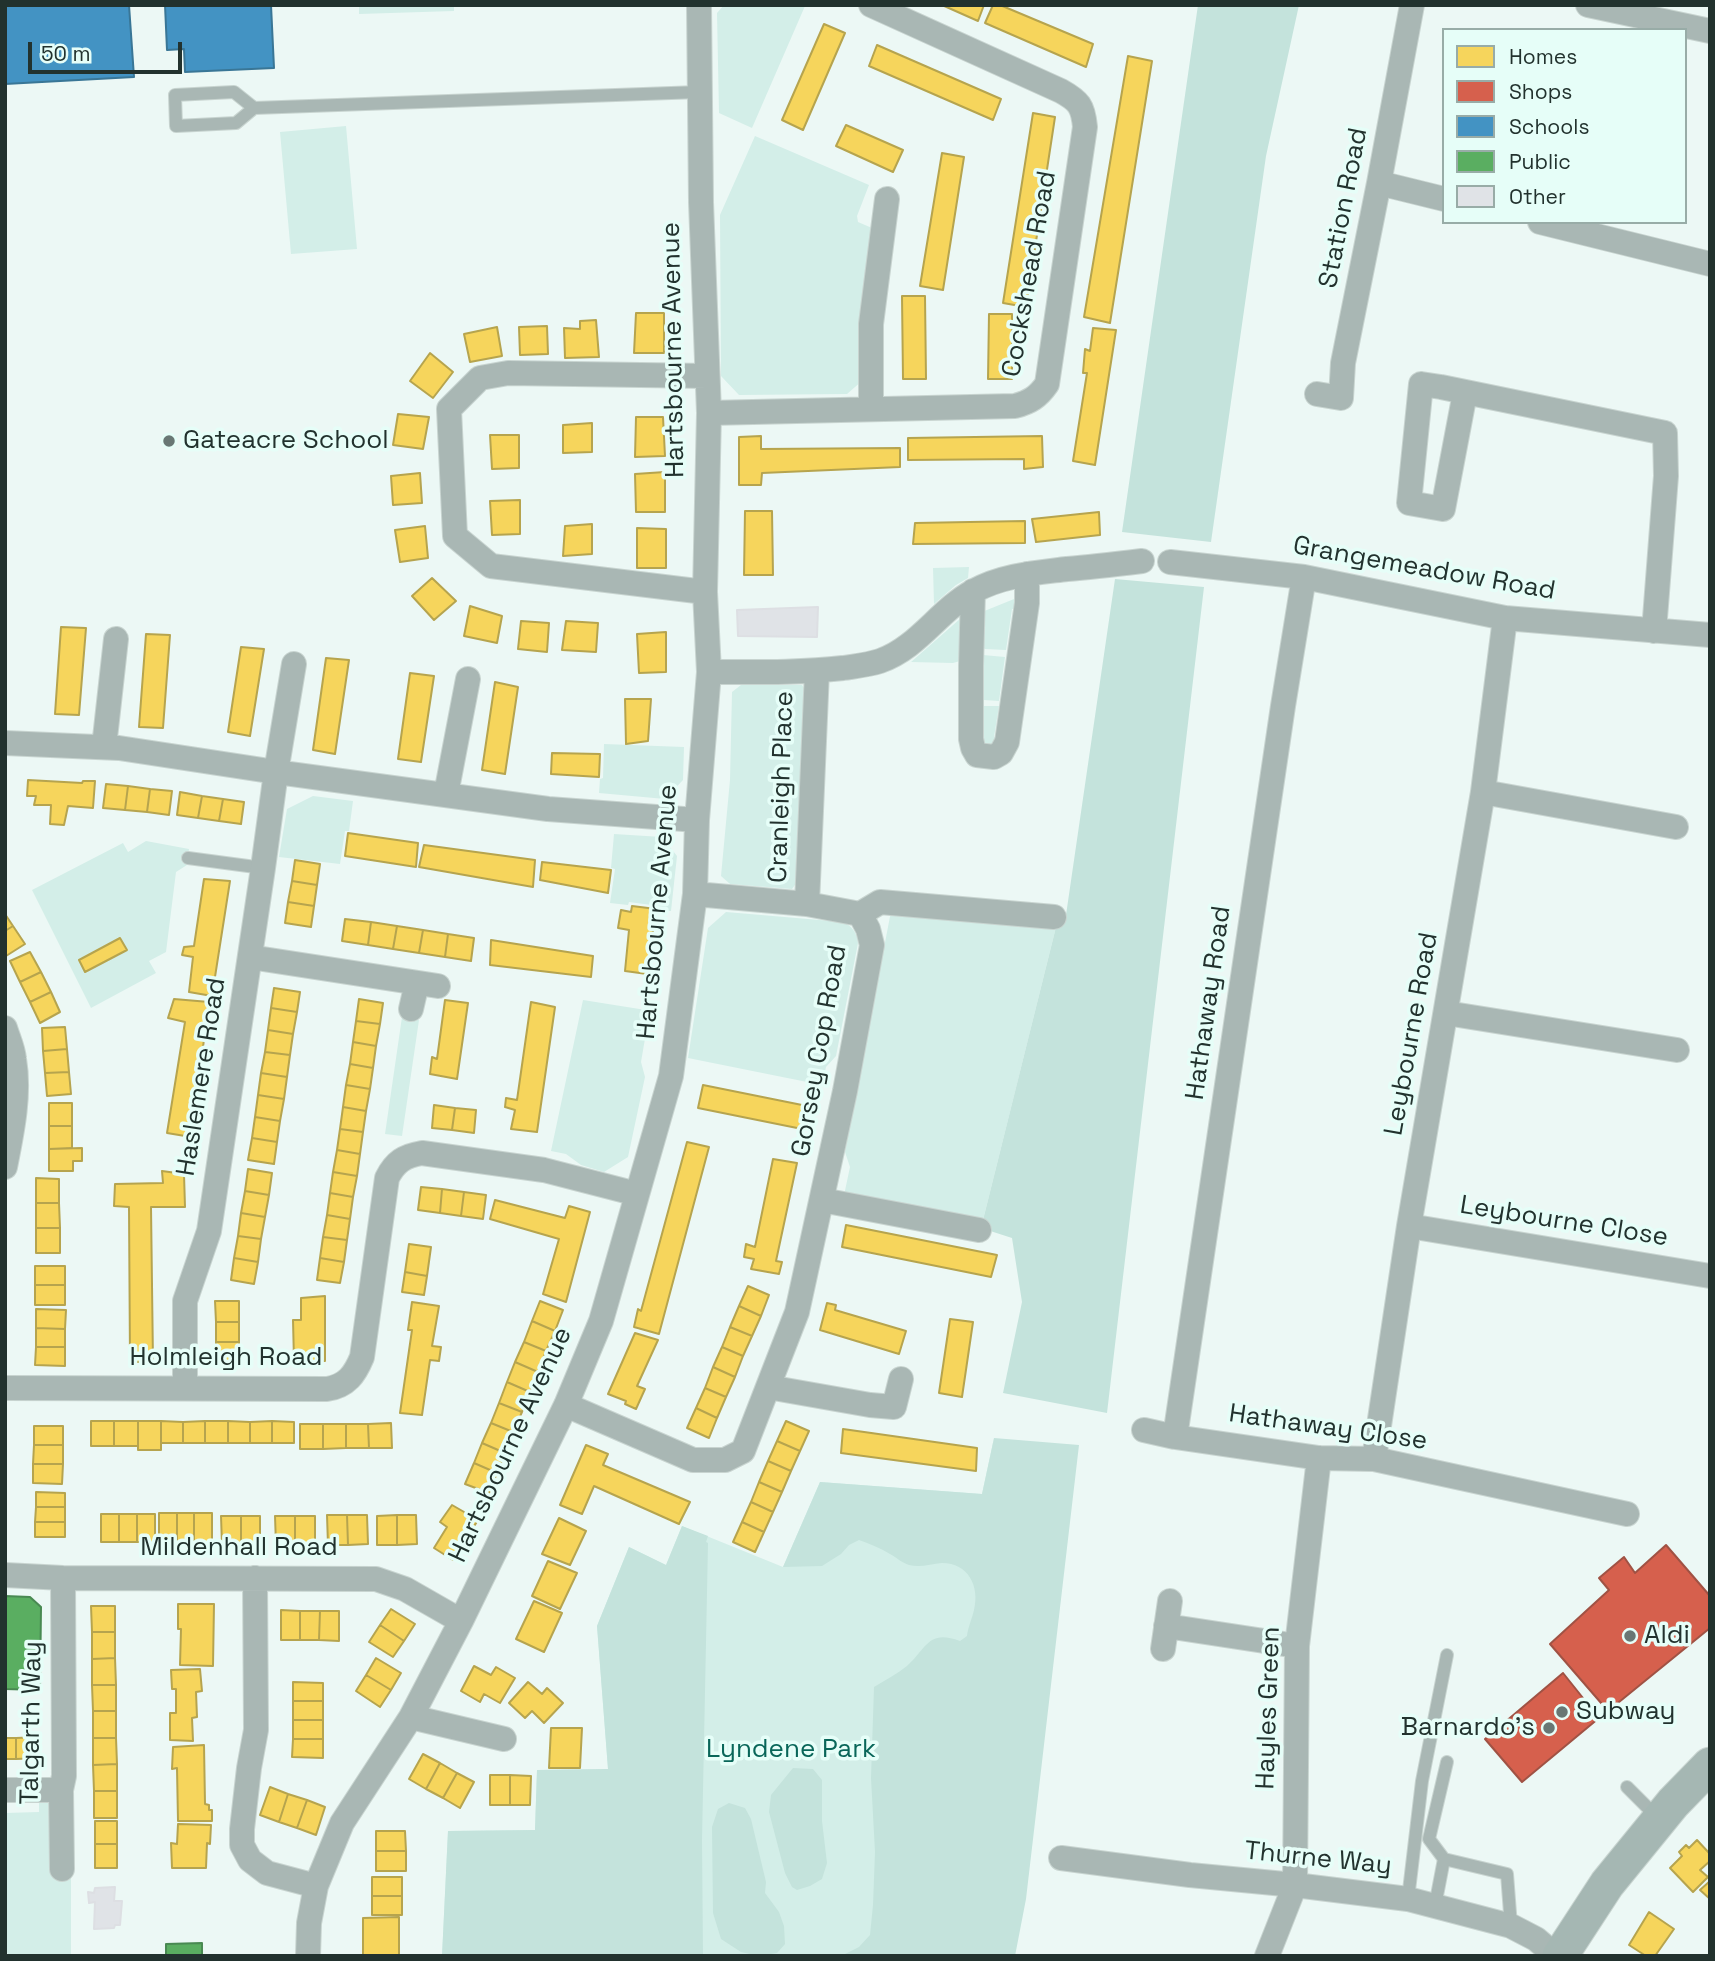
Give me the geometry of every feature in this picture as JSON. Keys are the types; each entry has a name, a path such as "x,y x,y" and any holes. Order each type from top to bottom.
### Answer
{"street":[{"name":"Hartsbourne Avenue","path":"308,1956 309,1923 316,1886 342,1823 411,1717 461,1621 566,1405 601,1321 671,1076 695,894 697,820 709,672 705,592 709,413 699,92 699,5"},
{"name":"Cockshead Road","path":"709,413 1015,406 1029,402 1040,394 1047,384 1085,127 1084,111 1076,99 1061,90 871,5"},
{"name":"Station Road","path":"1317,394 1340,398 1343,363 1412,5"},
{"path":"1588,5 1710,31"},
{"path":"1379,183 1442,199"},
{"path":"871,408 872,324 887,199"},
{"path":"1548,224 1710,264"},
{"path":"705,592 491,566 455,536 449,409 480,378 508,373 707,376"},
{"path":"1465,393 1443,509 1409,503 1421,384 1665,433 1666,476 1654,631"},
{"path":"709,672 817,671 868,665 890,657 912,643 973,591 1002,578 1142,561"},
{"name":"Grangemeadow Road","path":"1170,562 1304,577 1505,618 1710,635"},
{"path":"973,591 971,739 977,755 994,757 1001,754 1007,742 1027,603 1027,574"},
{"name":"Hathaway Road","path":"1175,1437 1304,577"},
{"name":"Leybourne Road","path":"1374,1459 1409,1226 1483,792 1505,618"},
{"path":"104,747 116,639"},
{"name":"Haslemere Road","path":"185,1388 185,1301 209,1231 293,664"},
{"name":"Cranleigh Place","path":"807,904 817,671"},
{"path":"446,794 468,679"},
{"path":"5,743 104,747 548,808 697,820"},
{"path":"1483,792 1676,827"},
{"name":"Gorsey Cop Road","path":"695,894 807,904 860,914 880,902 1054,918"},
{"name":"Gorsey Cop Road","path":"566,1405 693,1460 725,1460 743,1451 797,1312 822,1200 873,945 860,914"},
{"path":"250,957 427,984 411,1009"},
{"path":"1446,1013 1677,1050"},
{"path":"5,1027 16,1073 13,1121 5,1167"},
{"name":"Holmleigh Road","path":"5,1388 337,1388 352,1377 362,1357 387,1178 400,1159 409,1155 422,1153 544,1170 637,1194"},
{"path":"822,1200 979,1230"},
{"name":"Leybourne Close","path":"1409,1226 1710,1276"},
{"path":"768,1387 894,1407 901,1379"},
{"name":"Hathaway Close","path":"1143,1430 1319,1458 1374,1459 1627,1514"},
{"name":"Hayles Green","path":"1267,1956 1295,1885 1297,1646 1319,1458"},
{"name":"Mildenhall Road","path":"5,1575 63,1578 376,1578 405,1590 461,1621"},
{"name":"Talgarth Way","path":"62,1869 63,1578"},
{"path":"255,1578 256,1730 242,1845 250,1860 267,1873 316,1886"},
{"path":"1170,1601 1164,1637 1297,1646"},
{"path":"411,1717 504,1739"},
{"path":"1558,1956 1607,1884 1660,1819 1710,1765"},
{"path":"5,1790 61,1790"},
{"name":"Thurne Way","path":"1061,1858 1408,1899 1511,1926 1536,1939 1558,1956"}],"lane":[{"path":"254,108 234,92 175,95 176,126 236,123 254,108 699,92"},
{"path":"188,858 263,868"},
{"path":"1408,1899 1422,1781 1447,1655"},
{"path":"1447,1762 1429,1839 1444,1859 1507,1874 1511,1926"},
{"path":"1627,1787 1660,1819"},
{"path":"1435,1906 1444,1859"}],"green space":[{"path":"359,5 454,5 454,11 359,14"},
{"path":"724,5 805,6 752,128 719,113 717,13"},
{"path":"1198,5 1299,5 1266,156 1211,542 1122,532"},
{"path":"346,126 357,249 291,254 280,132"},
{"path":"755,136 869,185 857,216 858,222 872,228 863,380 847,394 739,395 721,376 720,215"},
{"path":"969,567 968,578 934,604 933,568"},
{"path":"1115,579 1204,587 1107,1413 1003,1393 1022,1302 1012,1238 981,1228 1057,923 1066,915"},
{"path":"1019,597 1020,610 1012,609 1006,650 983,648 982,612"},
{"path":"961,618 960,661 911,662"},
{"path":"983,655 1005,657 999,701 984,700"},
{"path":"741,685 802,685 806,691 797,882 792,889 730,884 721,876 730,780 732,692"},
{"path":"984,706 999,706 994,737 1002,739 990,750 977,735 984,734"},
{"path":"604,744 684,747 683,780 665,799 599,793 600,779 603,778"},
{"path":"313,796 353,801 349,831 345,831 340,864 279,857 287,809"},
{"path":"614,834 662,837 677,856 671,911 659,910 659,906 629,902 628,905 610,903 615,869 611,868"},
{"path":"146,841 189,849 187,865 176,872 166,952 149,961 156,973 91,1008 32,890 123,843 128,852"},
{"path":"892,906 1057,923 981,1228 843,1200 850,1167 845,1152"},
{"path":"726,912 843,922 855,933 858,943 836,1056 826,1067 822,1085 688,1058 708,928"},
{"path":"583,1000 654,1013 647,1027 641,1062 645,1077 628,1157 604,1172 581,1165 566,1154 551,1151"},
{"path":"402,1017 419,1020 402,1136 385,1134"},
{"name":"Lyndene Park","path":"994,1438 944,1956 442,1956 448,1831 535,1830 537,1770 608,1769 597,1626 629,1547 666,1565 682,1526 783,1567 820,1482 982,1494"},
{"path":"994,1438 1079,1445 1026,1899 1015,1956 841,1956 859,1947 870,1935 875,1852 871,1778 874,1687 907,1666 934,1639 941,1637 960,1641 967,1636 974,1610 975,1593 970,1578 959,1567 942,1563 909,1565 859,1540 822,1566 783,1567 820,1482 982,1494"},
{"path":"682,1526 708,1536 702,1840 703,1956 442,1956 448,1831 535,1830 537,1770 608,1769 597,1626 629,1547 666,1565"},
{"path":"793,1768 813,1769 822,1780 822,1821 827,1863 822,1879 797,1890 792,1887 785,1873 769,1812 771,1795"},
{"path":"39,1798 49,1798 71,1875 71,1956 10,1956 5,1951 5,1813 39,1812"},
{"path":"729,1803 745,1808 751,1819 766,1882 765,1893 779,1912 784,1926 785,1944 777,1953 759,1956 741,1952 721,1939 713,1913 712,1827 718,1809"}],"building: Homes":[{"path":"942,5 984,5 978,21"},
{"path":"993,5 1000,5 1093,44 1086,67 985,23"},
{"path":"824,24 845,33 803,130 782,120"},
{"path":"877,45 1001,99 993,120 869,66"},
{"path":"1128,56 1152,61 1110,323 1084,317"},
{"path":"1033,113 1055,117 1026,307 1003,303"},
{"path":"846,125 903,150 893,172 836,146"},
{"path":"942,153 964,157 943,290 920,286"},
{"path":"902,296 925,296 926,379 903,379"},
{"path":"636,313 664,313 664,353 634,353"},
{"path":"989,314 1012,314 1012,379 988,379"},
{"path":"596,320 599,357 565,358 564,328 580,329 580,321"},
{"path":"547,326 548,354 520,355 519,327"},
{"path":"497,327 502,356 470,362 464,334"},
{"path":"1093,328 1116,330 1095,465 1073,461 1087,373 1083,373 1085,349 1090,351"},
{"path":"430,353 453,372 433,398 410,381"},
{"path":"398,414 429,417 423,449 393,445"},
{"path":"636,417 663,417 665,456 635,457"},
{"path":"592,423 592,452 563,453 563,425"},
{"path":"490,435 519,435 519,468 492,469"},
{"path":"761,436 761,449 900,448 900,467 762,473 761,485 739,485 739,437"},
{"path":"1042,436 1043,467 1024,469 1024,459 908,460 908,438"},
{"path":"665,472 665,512 636,512 635,474"},
{"path":"420,473 422,503 393,505 391,476"},
{"path":"520,500 520,534 492,535 490,501"},
{"path":"745,511 772,511 773,575 744,575"},
{"path":"1099,512 1100,535 1036,542 1032,519"},
{"path":"1025,521 1025,543 913,544 915,523"},
{"path":"592,524 592,554 563,556 565,526"},
{"path":"425,526 428,558 400,562 395,530"},
{"path":"637,528 666,529 666,568 637,568"},
{"path":"432,578 456,601 434,620 412,596"},
{"path":"470,606 502,616 497,643 464,636"},
{"path":"521,621 549,623 547,652 518,649"},
{"path":"566,621 598,623 596,652 562,650"},
{"path":"61,627 86,628 79,715 55,714"},
{"path":"666,632 666,672 639,673 637,634"},
{"path":"146,634 170,635 163,728 139,727"},
{"path":"241,647 264,649 250,736 228,732"},
{"path":"326,658 349,660 335,754 313,750"},
{"path":"410,673 434,676 421,762 398,759"},
{"path":"495,682 518,687 505,774 482,770"},
{"path":"625,699 651,699 648,741 626,744"},
{"path":"552,753 600,754 599,777 551,774"},
{"path":"28,780 82,783 95,781 93,808 68,806 64,825 50,824 51,805 34,805 36,796 27,796"},
{"path":"106,784 128,786 125,810 103,808"},
{"path":"128,786 150,789 147,812 125,810"},
{"path":"150,789 172,791 169,815 147,812"},
{"path":"180,792 202,796 198,818 177,815"},
{"path":"202,796 223,799 219,821 198,818"},
{"path":"223,799 244,802 241,824 219,821"},
{"path":"348,833 418,843 416,867 345,856"},
{"path":"424,845 535,860 533,887 419,867"},
{"path":"295,860 320,864 317,885 292,881"},
{"path":"542,862 611,870 608,893 540,880"},
{"path":"204,879 230,881 212,996 189,992 193,957 182,955 184,947 194,946"},
{"path":"292,881 317,885 314,906 288,902"},
{"path":"288,902 314,906 311,927 285,923"},
{"path":"632,906 656,909 647,974 625,971 629,930 618,928 621,910 631,912"},
{"path":"5,914 13,926 5,931"},
{"path":"345,919 371,922 368,945 342,941"},
{"path":"371,922 397,926 393,949 368,945"},
{"path":"13,926 25,944 6,956 5,931"},
{"path":"397,926 423,930 419,953 393,949"},
{"path":"423,930 448,934 445,957 419,953"},
{"path":"448,934 474,938 471,961 445,957"},
{"path":"120,938 127,950 85,972 79,960"},
{"path":"491,940 593,956 591,977 490,965"},
{"path":"30,952 41,972 20,982 10,961"},
{"path":"41,972 51,992 30,1002 20,982"},
{"path":"274,988 300,992 297,1012 271,1008"},
{"path":"51,992 60,1012 40,1023 30,1002"},
{"path":"174,999 209,1002 191,1137 167,1133 185,1022 168,1018"},
{"path":"359,999 383,1003 380,1024 356,1021"},
{"path":"445,1000 468,1003 457,1079 430,1074 432,1057 437,1059"},
{"path":"531,1002 555,1007 537,1132 511,1129 515,1110 505,1107 506,1098 517,1100"},
{"path":"271,1008 297,1012 293,1034 268,1030"},
{"path":"356,1021 380,1024 376,1046 353,1042"},
{"path":"65,1027 67,1049 43,1051 42,1028"},
{"path":"268,1030 293,1034 290,1055 265,1052"},
{"path":"353,1042 376,1046 373,1068 350,1064"},
{"path":"67,1049 69,1072 45,1073 43,1051"},
{"path":"265,1052 290,1055 287,1077 261,1073"},
{"path":"350,1064 373,1068 370,1089 346,1085"},
{"path":"69,1072 71,1094 47,1096 45,1073"},
{"path":"261,1073 287,1077 284,1099 258,1095"},
{"path":"346,1085 370,1089 366,1111 343,1107"},
{"path":"703,1085 807,1106 802,1129 698,1108"},
{"path":"258,1095 284,1099 280,1121 255,1117"},
{"path":"49,1103 72,1103 72,1126 49,1126"},
{"path":"434,1105 455,1108 452,1130 432,1128"},
{"path":"343,1107 366,1111 363,1132 340,1129"},
{"path":"455,1108 476,1110 474,1133 452,1130"},
{"path":"255,1117 280,1121 277,1142 252,1138"},
{"path":"49,1126 72,1126 72,1148 49,1149"},
{"path":"340,1129 363,1132 360,1154 337,1150"},
{"path":"252,1138 277,1142 274,1164 248,1160"},
{"path":"687,1142 709,1147 659,1334 634,1327 638,1309 641,1311"},
{"path":"82,1148 82,1161 73,1161 73,1171 49,1171 49,1149"},
{"path":"337,1150 360,1154 357,1176 333,1172"},
{"path":"773,1159 797,1163 776,1261 782,1262 779,1274 751,1269 754,1259 744,1257 746,1244 755,1247"},
{"path":"248,1169 272,1173 269,1195 245,1191"},
{"path":"162,1171 184,1174 185,1207 151,1207 153,1362 130,1362 129,1207 114,1206 115,1184 163,1183"},
{"path":"333,1172 357,1176 353,1197 330,1193"},
{"path":"36,1178 59,1179 59,1203 36,1203"},
{"path":"421,1187 442,1189 440,1213 418,1210"},
{"path":"442,1189 464,1192 461,1216 440,1213"},
{"path":"245,1191 269,1195 265,1217 241,1213"},
{"path":"464,1192 486,1195 483,1219 461,1216"},
{"path":"330,1193 353,1197 350,1219 327,1215"},
{"path":"495,1200 565,1218 569,1206 590,1212 566,1302 543,1294 559,1239 490,1219"},
{"path":"36,1203 59,1203 60,1228 36,1228"},
{"path":"241,1213 265,1217 261,1239 238,1236"},
{"path":"327,1215 350,1219 347,1240 323,1237"},
{"path":"846,1225 997,1255 991,1277 842,1247"},
{"path":"36,1228 60,1228 60,1253 36,1253"},
{"path":"238,1236 261,1239 258,1262 234,1258"},
{"path":"323,1237 347,1240 344,1262 320,1258"},
{"path":"409,1244 431,1247 427,1276 405,1272"},
{"path":"234,1258 258,1262 254,1284 231,1280"},
{"path":"320,1258 344,1262 340,1283 317,1280"},
{"path":"35,1266 65,1266 65,1285 35,1285"},
{"path":"405,1272 427,1276 424,1295 402,1292"},
{"path":"35,1285 65,1285 65,1305 35,1305"},
{"path":"748,1286 769,1295 761,1316 739,1306"},
{"path":"325,1296 325,1361 294,1361 293,1320 301,1320 301,1298"},
{"path":"215,1301 239,1301 239,1322 216,1322"},
{"path":"540,1301 563,1310 555,1331 532,1321"},
{"path":"412,1302 439,1306 432,1346 441,1347 439,1361 430,1360 422,1415 400,1413 412,1330 408,1330"},
{"path":"827,1303 836,1305 835,1310 906,1331 899,1354 820,1330"},
{"path":"739,1306 761,1316 752,1336 730,1327"},
{"path":"36,1309 66,1310 65,1329 36,1328"},
{"path":"950,1319 973,1322 962,1397 939,1393"},
{"path":"532,1321 555,1331 546,1351 524,1342"},
{"path":"216,1322 239,1322 239,1342 216,1342"},
{"path":"730,1327 752,1336 743,1356 722,1347"},
{"path":"36,1328 65,1329 65,1347 36,1347"},
{"path":"635,1333 658,1340 637,1386 645,1389 636,1409 625,1404 626,1401 608,1394"},
{"path":"216,1342 239,1342 239,1362 216,1362"},
{"path":"524,1342 546,1351 538,1372 515,1362"},
{"path":"36,1347 65,1347 65,1366 35,1365"},
{"path":"722,1347 743,1356 735,1377 713,1367"},
{"path":"515,1362 538,1372 530,1392 507,1382"},
{"path":"713,1367 735,1377 726,1397 705,1388"},
{"path":"507,1382 530,1392 522,1412 499,1403"},
{"path":"705,1388 726,1397 717,1418 696,1408"},
{"path":"499,1403 522,1412 513,1432 491,1423"},
{"path":"696,1408 717,1418 709,1438 687,1428"},
{"path":"91,1421 114,1421 114,1446 91,1446"},
{"path":"114,1421 138,1421 138,1446 114,1446"},
{"path":"138,1421 161,1421 161,1450 138,1450"},
{"path":"161,1421 183,1422 183,1443 161,1443"},
{"path":"205,1421 228,1421 228,1443 205,1443"},
{"path":"205,1421 205,1443 183,1443 183,1422"},
{"path":"228,1421 250,1422 250,1443 228,1443"},
{"path":"272,1421 294,1422 294,1443 272,1443"},
{"path":"272,1421 272,1443 250,1443 250,1422"},
{"path":"786,1421 809,1431 800,1451 777,1441"},
{"path":"391,1423 392,1448 369,1448 368,1424"},
{"path":"491,1423 513,1432 505,1453 482,1443"},
{"path":"300,1424 323,1424 323,1449 300,1449"},
{"path":"323,1424 346,1424 346,1448 323,1449"},
{"path":"346,1424 368,1424 369,1448 346,1448"},
{"path":"34,1426 63,1426 63,1445 34,1445"},
{"path":"843,1429 977,1448 976,1471 841,1453"},
{"path":"777,1441 800,1451 791,1471 768,1461"},
{"path":"482,1443 505,1453 497,1473 474,1463"},
{"path":"34,1445 63,1445 63,1464 33,1464"},
{"path":"586,1445 608,1454 603,1465 690,1502 679,1524 594,1486 582,1514 560,1505"},
{"path":"768,1461 791,1471 782,1492 759,1482"},
{"path":"474,1463 497,1473 489,1493 465,1484"},
{"path":"33,1464 63,1464 62,1484 33,1483"},
{"path":"759,1482 782,1492 773,1512 751,1502"},
{"path":"36,1492 65,1493 65,1507 36,1507"},
{"path":"751,1502 773,1512 764,1532 742,1522"},
{"path":"452,1505 478,1520 453,1560 434,1548 447,1527 440,1522"},
{"path":"36,1507 65,1507 65,1522 35,1522"},
{"path":"159,1513 177,1513 177,1543 159,1543"},
{"path":"177,1513 194,1513 194,1543 177,1543"},
{"path":"194,1513 212,1513 212,1543 194,1543"},
{"path":"101,1514 119,1514 119,1542 101,1542"},
{"path":"119,1514 137,1514 137,1542 119,1542"},
{"path":"137,1514 155,1514 155,1542 137,1542"},
{"path":"327,1515 347,1515 348,1545 328,1545"},
{"path":"347,1515 367,1515 368,1544 348,1545"},
{"path":"397,1515 416,1515 417,1544 397,1545"},
{"path":"397,1515 397,1545 377,1545 377,1516"},
{"path":"221,1516 241,1516 241,1545 222,1545"},
{"path":"241,1516 260,1516 260,1545 241,1545"},
{"path":"275,1516 295,1516 295,1545 276,1545"},
{"path":"295,1516 315,1516 315,1545 295,1545"},
{"path":"559,1518 586,1531 570,1565 542,1554"},
{"path":"35,1522 65,1522 65,1537 35,1537"},
{"path":"742,1522 764,1532 755,1552 733,1542"},
{"path":"548,1561 577,1573 560,1609 532,1596"},
{"path":"534,1601 562,1613 544,1652 516,1639"},
{"path":"178,1604 214,1604 213,1666 180,1665 181,1629 178,1629"},
{"path":"91,1606 115,1606 115,1632 92,1632"},
{"path":"391,1609 415,1624 404,1641 380,1625"},
{"path":"281,1610 300,1611 300,1640 281,1640"},
{"path":"300,1611 320,1611 319,1640 300,1640"},
{"path":"320,1611 339,1611 339,1641 319,1640"},
{"path":"380,1625 404,1641 393,1657 369,1642"},
{"path":"92,1632 115,1632 115,1658 92,1659"},
{"path":"115,1658 116,1685 92,1685 92,1659"},
{"path":"376,1658 401,1673 391,1690 366,1675"},
{"path":"474,1666 491,1675 496,1667 515,1678 500,1703 484,1694 480,1702 461,1691"},
{"path":"200,1669 202,1691 196,1692 197,1717 192,1718 193,1741 170,1740 170,1713 176,1713 176,1689 172,1689 171,1670"},
{"path":"366,1675 391,1690 380,1707 356,1691"},
{"path":"293,1682 323,1683 323,1701 293,1701"},
{"path":"528,1682 542,1694 547,1688 563,1703 544,1723 532,1711 525,1718 509,1703"},
{"path":"92,1685 116,1685 116,1711 93,1711"},
{"path":"293,1701 323,1701 323,1720 293,1720"},
{"path":"93,1711 116,1711 116,1738 93,1738"},
{"path":"293,1720 323,1720 323,1739 293,1739"},
{"path":"551,1728 582,1728 580,1768 549,1768"},
{"path":"39,1737 40,1758 16,1759 16,1738"},
{"path":"5,1738 16,1738 16,1759 5,1759"},
{"path":"93,1738 116,1738 117,1764 93,1765"},
{"path":"293,1739 323,1739 323,1758 292,1757"},
{"path":"204,1745 205,1804 212,1810 212,1821 178,1821 177,1768 172,1769 173,1747"},
{"path":"423,1754 440,1763 426,1789 409,1779"},
{"path":"440,1763 457,1773 443,1798 426,1789"},
{"path":"117,1764 117,1791 94,1791 93,1765"},
{"path":"457,1773 474,1782 460,1808 443,1798"},
{"path":"490,1775 510,1775 510,1805 490,1805"},
{"path":"510,1775 531,1776 530,1805 510,1805"},
{"path":"270,1787 288,1794 279,1822 260,1815"},
{"path":"94,1791 117,1791 117,1818 94,1818"},
{"path":"288,1794 307,1800 297,1828 279,1822"},
{"path":"307,1800 325,1807 316,1835 297,1828"},
{"path":"95,1821 117,1821 117,1844 95,1844"},
{"path":"178,1824 211,1825 206,1868 172,1868 171,1843 177,1844"},
{"path":"376,1831 405,1831 406,1851 376,1851"},
{"path":"1697,1840 1710,1854 1710,1861 1700,1870 1708,1877 1693,1892 1670,1868 1682,1856 1679,1852 1686,1845 1689,1848"},
{"path":"95,1844 117,1844 117,1868 95,1868"},
{"path":"376,1851 406,1851 406,1871 376,1871"},
{"path":"372,1877 402,1877 402,1896 372,1896"},
{"path":"1710,1881 1710,1899 1700,1890"},
{"path":"372,1896 402,1896 402,1915 372,1915"},
{"path":"1649,1912 1674,1929 1655,1956 1646,1956 1629,1945"},
{"path":"399,1917 399,1956 363,1956 363,1918"}],"building: Shops":[{"name":"Aldi","path":"1666,1545 1710,1596 1710,1628 1608,1711 1550,1644 1609,1590 1599,1578 1624,1557 1635,1573"},
{"path":"1563,1673 1599,1718 1522,1782 1485,1739"}],"building: Schools":[{"path":"5,5 129,5 134,77 5,84"},
{"path":"165,5 271,5 274,68 185,72 184,49 167,50"}],"building: Public":[{"path":"5,1596 30,1597 41,1607 40,1690 5,1689"},
{"path":"202,1943 202,1956 166,1956 166,1944"}],"building: Other":[{"path":"818,607 817,637 738,636 737,610"},
{"path":"115,1887 114,1901 122,1901 120,1925 94,1929 95,1902 89,1903 88,1892 94,1893 95,1888"}],"place":[{"name":"Gateacre School","path":"169,441"},
{"name":"Aldi","path":"1630,1636"},
{"name":"Subway","path":"1562,1712"},
{"name":"Barnardo's","path":"1549,1728"}]}
